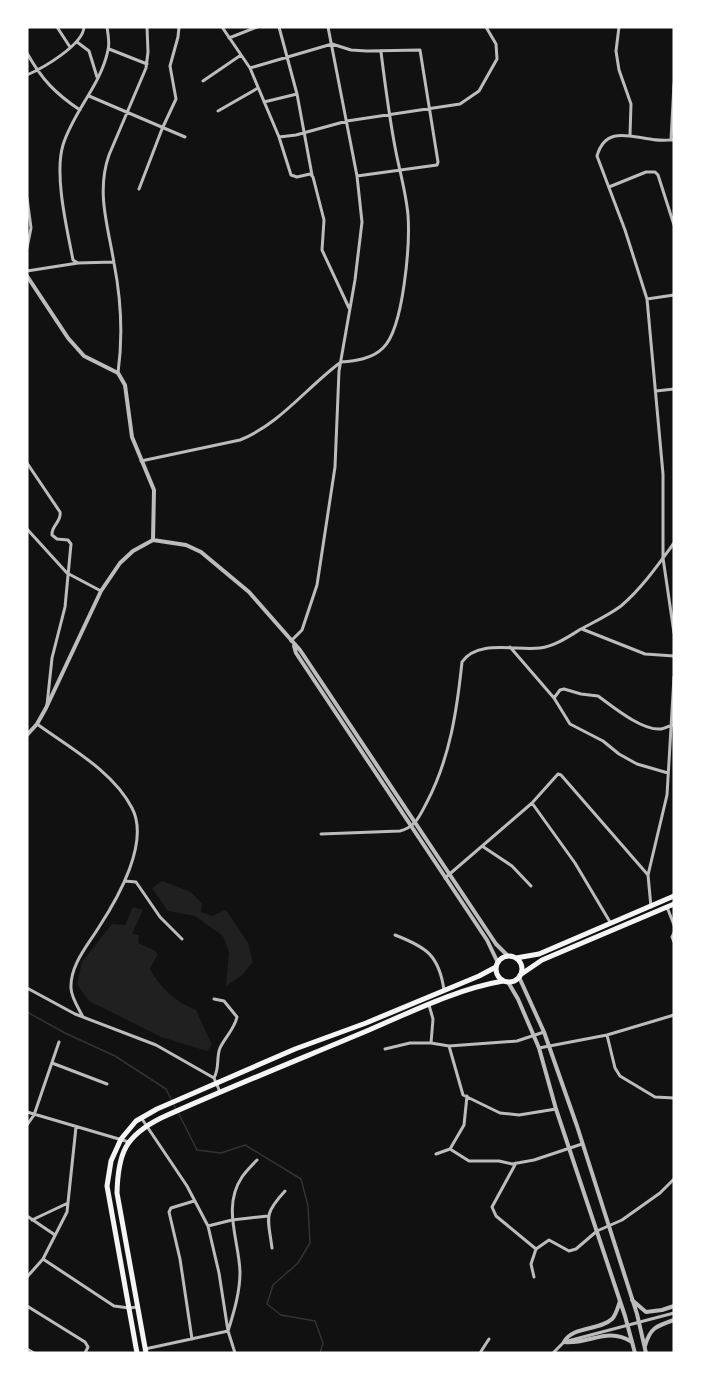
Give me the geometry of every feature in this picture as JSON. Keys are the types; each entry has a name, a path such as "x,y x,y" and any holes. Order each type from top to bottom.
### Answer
{"highway":[{"path":"137,1353 107,1185 111,1161 121,1139 136,1121 215,1080 366,1023 444,990 497,965 508,956 516,958 539,954 674,896"},
{"path":"145,1351 117,1192 122,1155 129,1142 146,1125 429,1005 481,985 519,976 542,960 674,904"},
{"path":"516,958 521,965 519,976"},
{"path":"497,965 497,975 505,981"}],"street":[{"path":"57,27 70,47"},
{"path":"27,75 77,42 83,35 84,27"},
{"path":"78,263 72,260 61,196 62,148 97,80 109,49 107,27"},
{"path":"147,27 147,64 104,169 102,188 104,215 119,294 122,349 118,373 124,385 132,437 154,490 153,540"},
{"path":"139,189 176,99 170,66 179,27"},
{"path":"222,27 250,68 279,136 291,175 297,177 312,175"},
{"path":"229,38 257,27"},
{"path":"279,27 297,94 312,175 324,220 322,250 350,309"},
{"path":"292,643 302,630 317,585 335,467 341,362 362,222 357,176 328,27"},
{"path":"279,136 305,133 347,121 460,104 479,91 497,59 496,44 486,27"},
{"path":"619,27 616,51 619,70 631,104 630,135"},
{"path":"77,42 89,51 94,61 97,80"},
{"path":"250,68 332,44 351,50 381,52 420,50 437,165 357,176"},
{"path":"109,49 147,64"},
{"path":"141,461 240,440 252,435 294,403 341,362 369,357 383,349 392,337 402,301 408,215 389,115 381,52"},
{"path":"27,53 36,70 59,96 80,110"},
{"path":"203,81 241,55"},
{"path":"674,84 673,140 652,140 630,135 613,136 599,148 597,156 647,299 663,474 663,558 674,633"},
{"path":"218,111 258,87"},
{"path":"264,102 297,94"},
{"path":"89,96 185,137"},
{"path":"609,187 646,172 655,172 674,225"},
{"path":"27,198 31,228 27,248"},
{"path":"27,271 78,263 114,262"},
{"path":"27,276 68,338 84,356 118,373"},
{"path":"647,299 674,294"},
{"path":"656,391 674,389"},
{"path":"27,463 60,512 60,520 54,525 52,532 53,538 70,542 65,607 52,658 46,708"},
{"path":"27,529 67,573 102,591"},
{"path":"27,735 37,724 46,708 102,591 120,563 133,551 153,540 186,545 215,562 249,592 300,650 496,944 508,956"},
{"path":"321,834 400,831 416,823 439,778 450,744 462,662 466,655 477,650 510,647 539,648 557,643 620,607 643,584 674,543"},
{"path":"582,629 645,654 674,656"},
{"path":"292,643 296,653 487,940 497,965"},
{"path":"510,647 554,698 570,724 603,741 637,764 668,773"},
{"path":"653,914 648,875 667,795 674,677"},
{"path":"554,698 560,690 564,689 598,696 622,714 654,728 663,729 672,725"},
{"path":"37,724 109,778 131,806 137,820 137,837 125,881 100,926 78,958 71,980 70,991 83,1017"},
{"path":"445,878 532,803 555,776 561,775 648,875"},
{"path":"532,803 575,863 611,922"},
{"path":"482,846 512,866 531,886"},
{"path":"125,881 136,882 160,916 183,939"},
{"path":"667,907 674,925"},
{"path":"674,933 674,942"},
{"path":"395,935 421,945 431,955 442,977 444,990"},
{"path":"519,976 544,1032 609,1224 646,1353"},
{"path":"505,981 518,999 539,1048 635,1353"},
{"path":"27,988 83,1017 156,1045 215,1080 220,1092"},
{"path":"214,999 224,1000 237,1017 236,1024 219,1050 219,1067 215,1080"},
{"path":"429,1005 433,1019 431,1043"},
{"path":"539,1048 607,1035 674,1015"},
{"path":"385,1049 410,1043 449,1046 517,1041 544,1032"},
{"path":"607,1035 615,1068 620,1076 655,1097 674,1098"},
{"path":"27,1125 34,1115 59,1042"},
{"path":"449,1046 461,1091 467,1096 500,1113 519,1115 556,1108"},
{"path":"52,1063 107,1084"},
{"path":"436,1154 450,1149 464,1125 467,1096"},
{"path":"27,1112 129,1142"},
{"path":"141,1118 187,1186 208,1226 219,1273 228,1331 235,1353"},
{"path":"28,1275 43,1259 67,1212 76,1127"},
{"path":"450,1149 469,1161 516,1163 534,1160 582,1144"},
{"path":"228,1331 236,1306 240,1272 232,1220 232,1200 241,1179 257,1160"},
{"path":"516,1163 492,1203 492,1211 495,1216 536,1249"},
{"path":"534,1277 531,1264 536,1249 549,1240 569,1251 576,1249 597,1231 622,1220 660,1193 674,1179"},
{"path":"272,1248 268,1216 271,1207 285,1191"},
{"path":"192,1338 180,1259 169,1212 171,1208 194,1201"},
{"path":"32,1220 68,1203"},
{"path":"27,1216 55,1235"},
{"path":"208,1226 232,1220 268,1216"},
{"path":"43,1259 114,1306 137,1307"},
{"path":"632,1299 646,1312 674,1306"},
{"path":"564,1342 571,1334 602,1325 613,1319 620,1301"},
{"path":"27,1306 86,1342 88,1347 85,1353"},
{"path":"554,1353 564,1342 674,1313"},
{"path":"645,1347 648,1333 674,1320"},
{"path":"145,1351 228,1331"},
{"path":"564,1342 574,1343 595,1337 618,1335 632,1342"},
{"path":"480,1353 489,1339"},
{"path":"27,1349 34,1353"}],"shaded area":[{"path":"162,881 191,892 202,904 201,912 212,916 226,910 248,943 253,962 242,975 226,986 229,952 223,936 195,916 168,911 152,888"},
{"path":"133,907 143,910 132,934 139,935 138,943 158,954 150,969 164,988 175,999 196,1010 212,1045 207,1051 161,1037 89,1001 77,984 82,962 112,924 125,925"}],"waterway":[{"path":"27,1012 115,1056 166,1089 176,1109"},
{"path":"179,1114 197,1150 221,1153 245,1145 301,1179 308,1206 310,1243 298,1263 273,1285 267,1304 281,1315 315,1321 323,1343 320,1353"}]}
